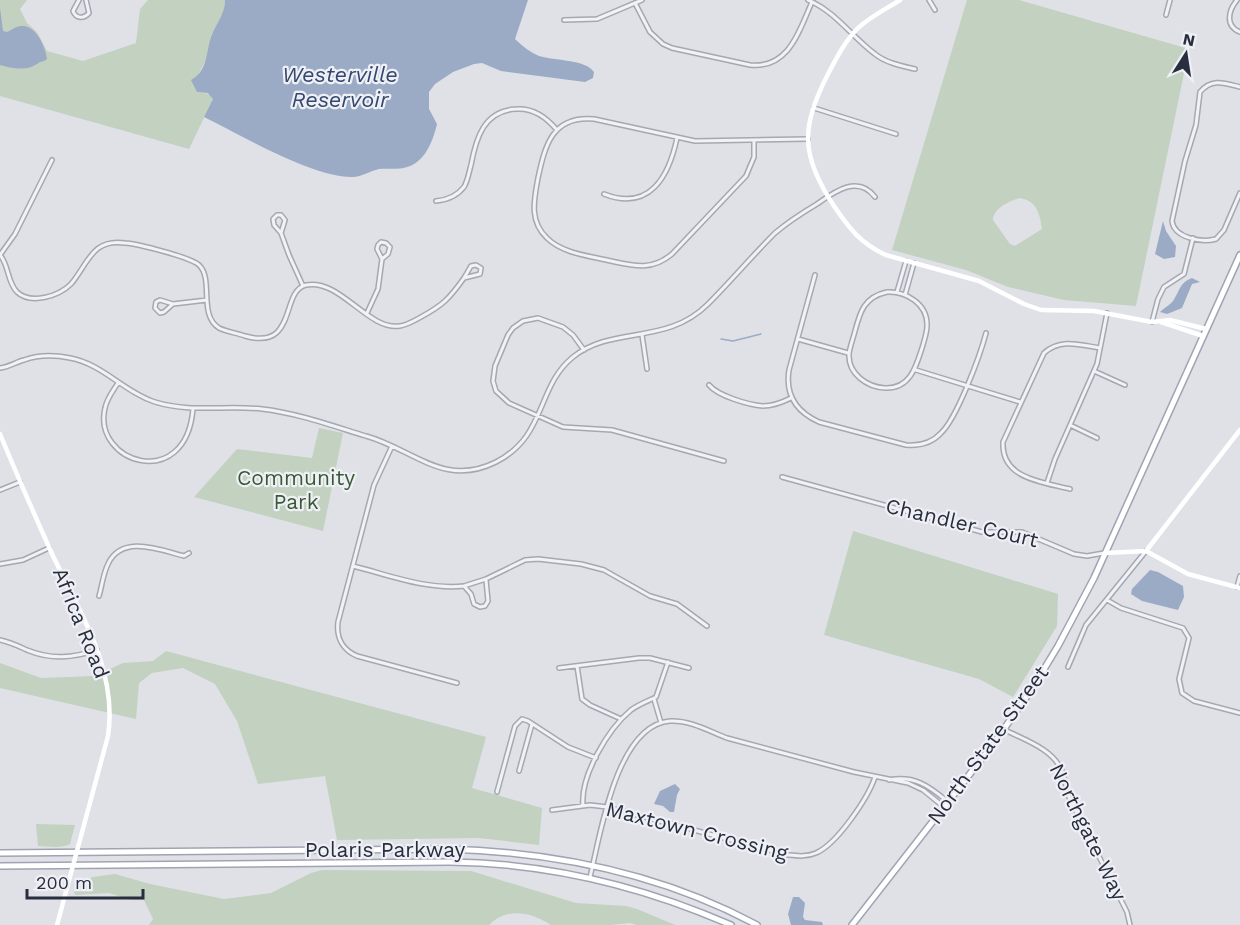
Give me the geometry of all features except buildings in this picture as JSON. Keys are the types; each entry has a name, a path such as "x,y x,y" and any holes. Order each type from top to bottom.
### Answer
{"main road":[{"name":"North State Street","path":"852,925 1004,729 1058,646 1106,552 1240,255"},
{"name":"Polaris Parkway","path":"0,853 453,849 511,852 593,866 682,891 758,925"},
{"name":"Polaris Parkway","path":"0,866 462,862 533,868 590,878 648,894 731,925"}],"street":[{"path":"79,0 73,11 80,18 89,13 87,0"},
{"path":"564,20 597,19 642,0"},
{"path":"900,0 870,18 852,34 838,55 813,108 808,139 814,171 849,228 859,239 877,250 906,261 979,281 1033,308 1107,313 1152,322 1170,320 1206,329"},
{"path":"929,0 935,10"},
{"path":"1166,15 1170,0"},
{"path":"1237,0 1233,6 1229,24 1240,32"},
{"path":"636,3 650,32 666,46 761,66 774,62 787,52 794,41 810,1 831,15 880,58 915,69"},
{"path":"1240,87 1212,82 1200,92 1196,125 1185,161 1172,221 1176,232 1211,241 1219,238 1240,194"},
{"path":"813,108 896,134"},
{"path":"436,201 451,198 463,188 468,178 478,134 486,123 498,114 513,109 530,111 546,119 556,130"},
{"path":"754,140 752,164 740,183 672,254 657,264 640,267 560,247 548,240 541,232 534,217 534,199 544,149 556,130 570,122 590,119 699,141 808,139"},
{"path":"604,194 614,198 630,198 640,196 652,189 667,173 677,138"},
{"path":"52,160 9,245 0,255 14,289 21,295 34,298 52,295 68,287 89,256 98,248 116,242 132,244 198,264 204,274 210,316 217,326 255,339 264,339 279,331 298,290 303,286 325,287 383,324 391,326 409,324 447,301 471,266 476,265 481,268 480,274 464,278"},
{"path":"0,368 28,358 62,357 88,363 134,393 154,402 194,409 270,410 368,436 439,468 453,471 476,469 496,462 513,451 530,432 556,376 567,362 584,350 602,342 667,329 693,316 709,303 776,233 841,189 853,186 865,188 874,197"},
{"path":"281,233 285,220 283,216 278,215 273,221 281,233 303,286"},
{"path":"1152,322 1164,287 1184,274 1193,238"},
{"path":"367,313 378,290 382,259 377,249 378,244 384,242 390,247 388,254 382,259"},
{"path":"897,292 906,261"},
{"path":"905,295 914,263"},
{"path":"815,275 788,377 791,398 802,412 819,422 899,444 913,446 933,440 945,429 980,355 986,333"},
{"path":"897,292 921,306 927,322 926,334 916,370 909,379 896,387 884,388 872,385 860,378 854,371 849,353 865,302 880,293 897,292"},
{"path":"173,304 161,313 155,308 156,302 160,300 173,304 207,300"},
{"path":"1047,483 1094,371 1107,313"},
{"path":"584,350 571,332 544,320 526,320 511,330 495,366 493,375 495,386 504,400 567,428 612,430 724,461"},
{"path":"1161,322 1203,336"},
{"path":"642,335 647,369"},
{"path":"798,339 849,353"},
{"path":"1070,489 1016,472 1004,457 1004,436 1040,359 1050,348 1067,343 1100,348"},
{"path":"0,373 6,367"},
{"path":"916,370 1020,402"},
{"path":"1094,371 1125,385"},
{"path":"118,383 105,407 104,423 114,445 133,459 155,461 178,450 190,433 194,409"},
{"path":"709,385 720,394 758,405 775,404 791,398"},
{"path":"1070,425 1097,438"},
{"path":"1068,667 1086,625 1240,430"},
{"name":"Africa Road","path":"0,434 97,650 108,688 110,724 57,925"},
{"path":"392,446 374,485 337,627 339,638 352,654 362,658 457,683"},
{"name":"Chandler Court","path":"782,477 982,532 1022,532 1074,554 1097,556 1106,552"},
{"path":"0,490 20,482"},
{"path":"99,596 108,563 121,550 136,546 184,556 189,553"},
{"path":"0,564 23,560 50,548"},
{"path":"1106,552 1146,551 1187,574 1238,588 1240,576"},
{"path":"353,566 442,587 464,586 531,559 581,564 604,570 650,596 677,604 707,626"},
{"path":"464,586 471,594 474,604 482,607 488,601 486,579"},
{"path":"1107,600 1120,608 1183,628 1189,638 1179,679 1182,693 1194,701 1240,713"},
{"path":"0,640 40,655 56,657 70,657 97,650"},
{"path":"559,668 639,658 689,668"},
{"path":"583,806 585,785 596,758 621,719 657,695 668,662"},
{"path":"577,666 581,697 585,702 621,719"},
{"path":"654,699 661,723"},
{"path":"497,792 515,726 522,719 568,747 596,758"},
{"path":"590,878 614,784 629,752 644,734 661,723 672,721 683,723 710,730 727,738 914,785 946,804"},
{"path":"519,771 532,724"},
{"name":"Northgate Way","path":"1004,729 1040,748 1059,765 1068,795 1127,912 1130,925"},
{"name":"Maxtown Crossing","path":"552,810 583,806 607,807 788,855 802,856 820,851 835,838 868,796 875,777"},
{"path":"887,780 900,777 920,782 946,804"}],"green space":[{"path":"0,0 27,0 20,9 27,23 37,32 47,51 83,61 136,43 140,9 148,0 225,0 224,13 211,36 208,56 197,77 197,92 211,94 213,99 189,149 0,96"},
{"path":"967,0 1019,0 1189,49 1136,306 1064,300 1008,287 966,270 892,250","holes":["1020,198 1037,209 1042,229 1015,246 1010,244 993,220 996,212 1007,203"]},
{"name":"Community Park","path":"319,428 343,433 323,531 194,497 237,449 312,458"},
{"path":"853,531 1058,594 1057,626 1013,697 979,679 824,635"},
{"path":"166,651 486,737 472,788 542,808 539,845 479,838 337,840 325,776 258,784 237,721 215,684 183,668 152,673 139,683 136,719 0,688 0,663 41,678 95,676 123,663 153,661"},
{"path":"36,824 75,825 70,844 58,847 38,846"},
{"path":"322,870 471,871 576,903 626,906 675,925 630,923 551,925 536,917 519,913 503,916 489,925 149,925 153,919 144,900 131,900 109,893 76,895 74,893 77,884 93,877 115,874 150,884 224,899 271,893"}],"water":[{"name":"Westerville Reservoir","path":"225,0 528,0 515,39 526,49 539,56 569,61 590,68 594,72 593,78 585,82 501,71 482,63 474,64 453,72 435,84 429,92 429,109 437,124 430,144 419,161 404,168 379,169 356,177 318,171 277,154 204,117 213,99 208,93 197,92 191,80 201,72 206,61 211,37 222,15"},
{"path":"0,8 3,31 7,32 21,26 31,29 42,43 47,59 27,68 0,65"},
{"path":"1163,221 1166,231 1176,246 1175,257 1164,259 1155,254"},
{"path":"1192,278 1200,282 1192,284 1182,308 1167,314 1160,312 1173,301 1182,285"},
{"path":"1150,570 1183,586 1184,597 1178,610 1142,601 1131,594 1132,589"},
{"path":"675,784 680,789 674,812 654,804 660,791"},
{"path":"793,897 799,897 805,903 803,917 805,920 822,922 823,925 791,925 788,914"}],"waterway":[{"path":"721,339 733,341 761,334"}]}
